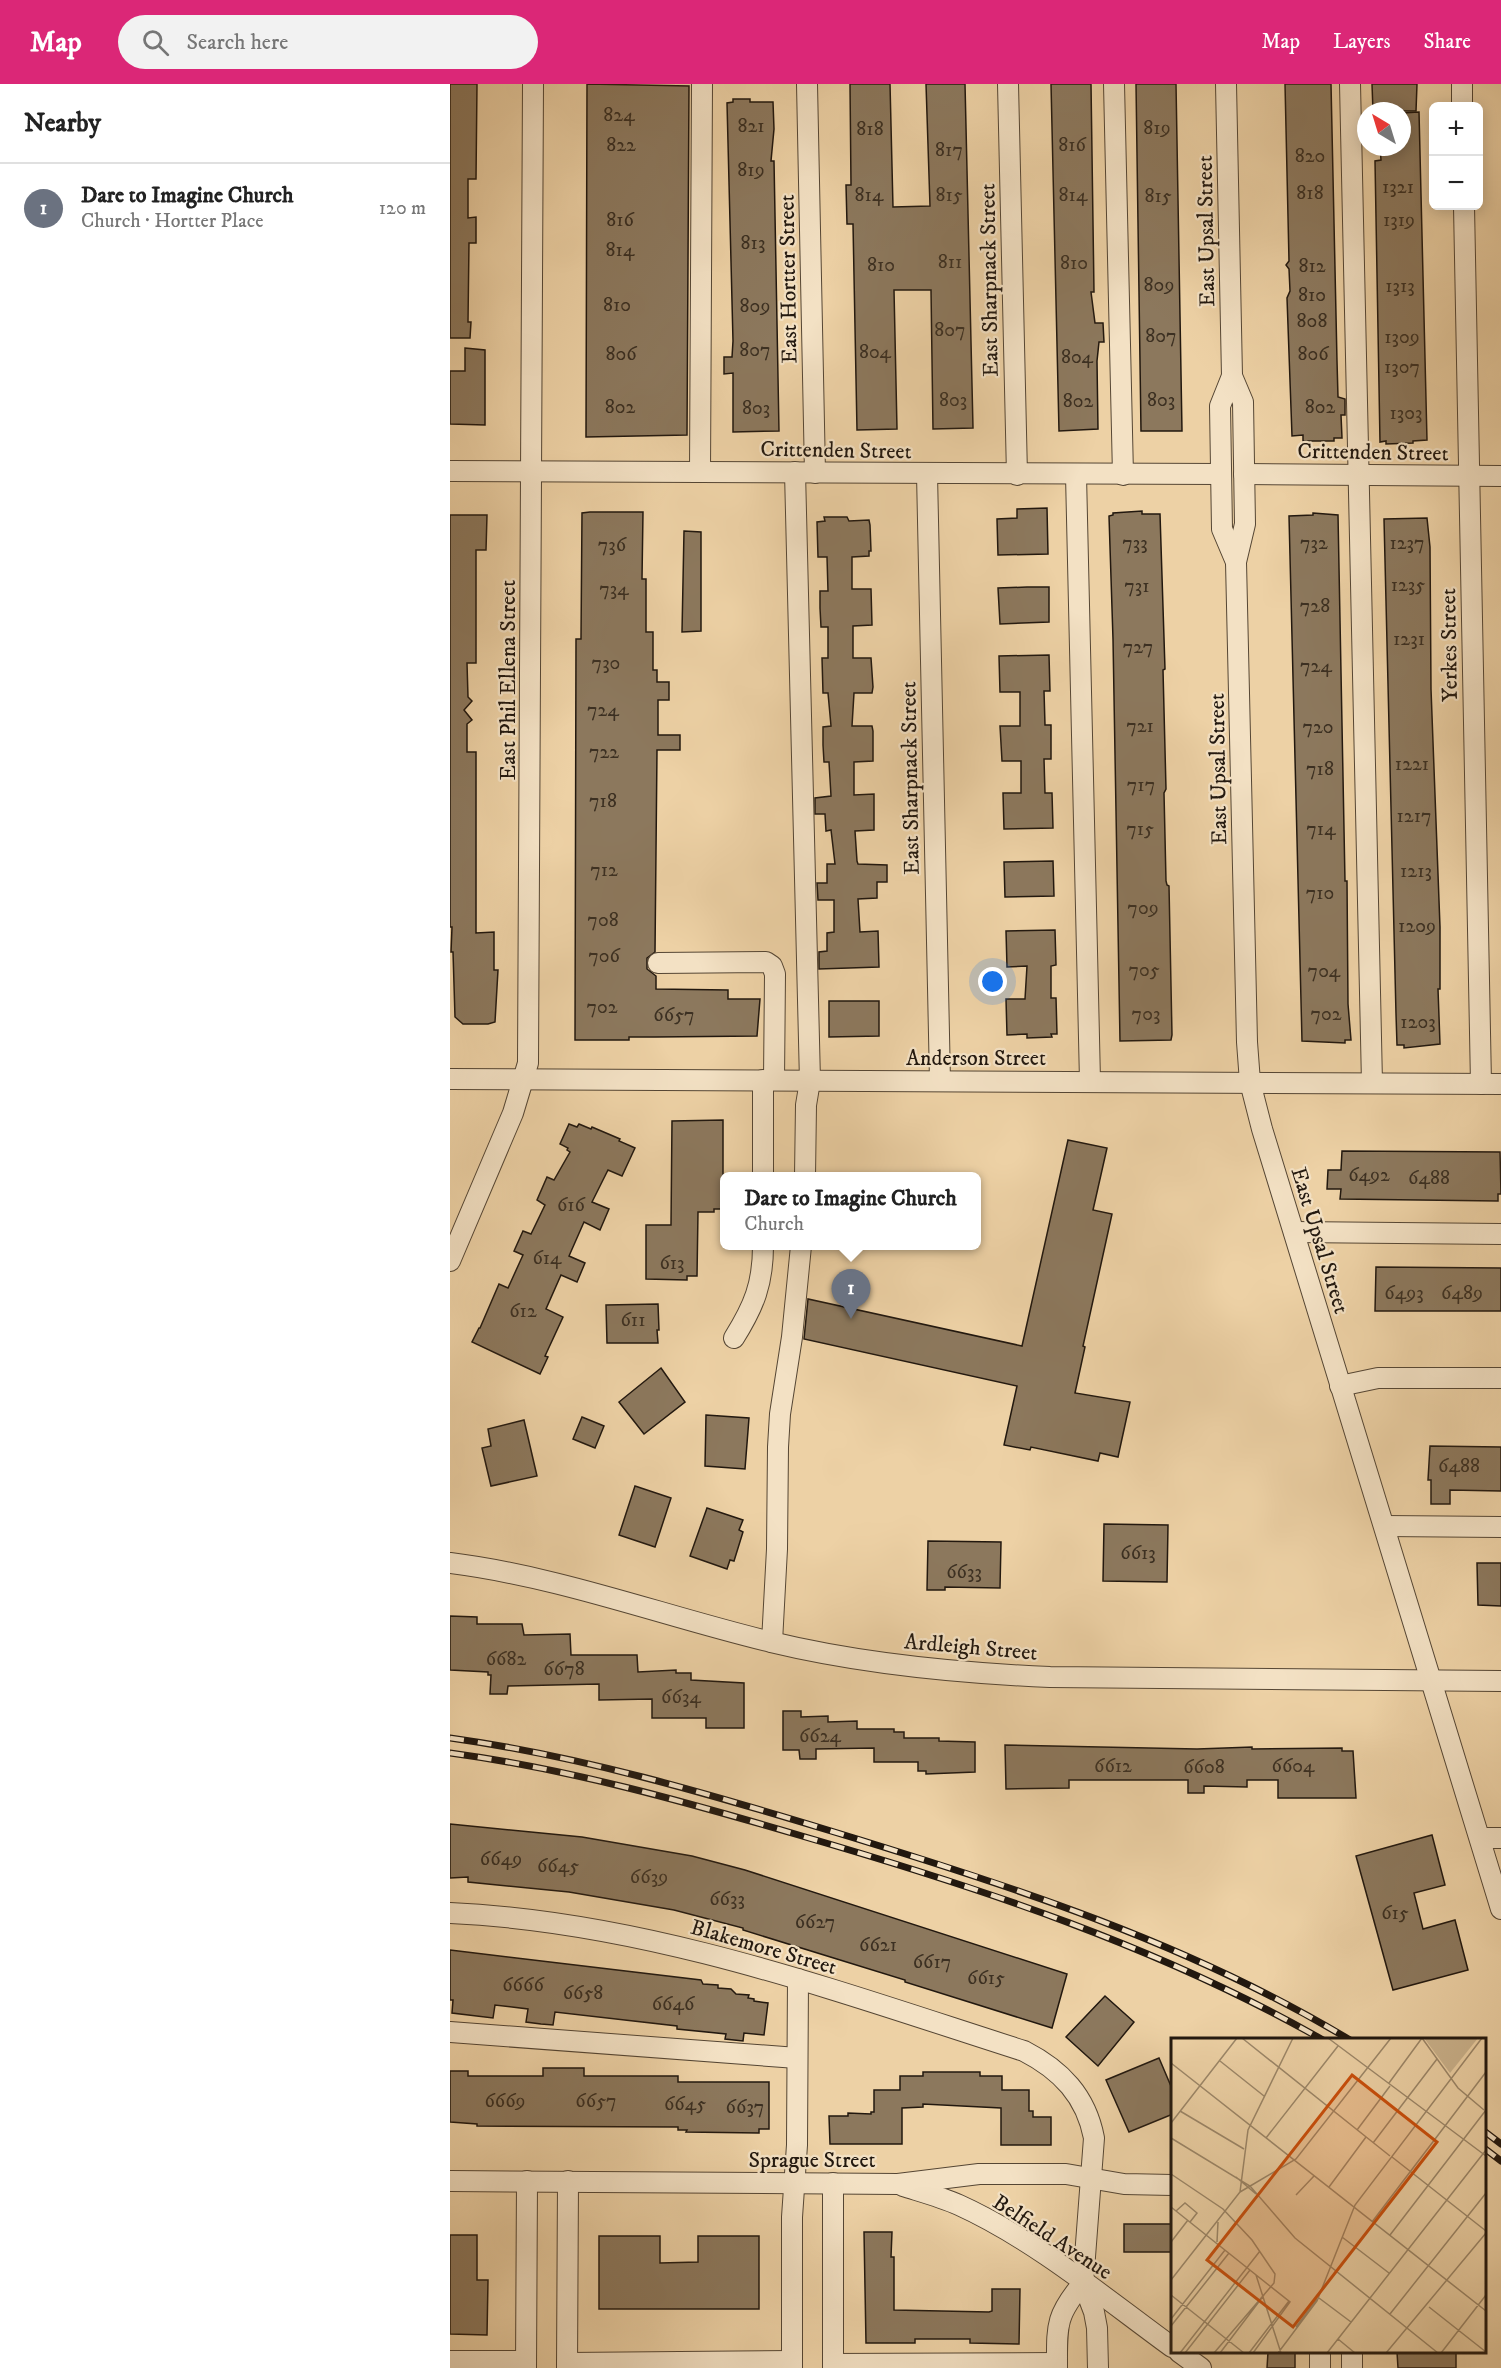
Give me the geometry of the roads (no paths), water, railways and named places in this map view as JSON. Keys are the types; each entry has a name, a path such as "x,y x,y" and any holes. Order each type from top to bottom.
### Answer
{"street":[{"name":"East Phil Ellena Street","path":"450,1261 513,1113 525,1079 529,1047 534,84"},
{"path":"700,472 702,84"},
{"name":"East Hortter Street","path":"807,84 815,473"},
{"name":"East Sharpnack Street","path":"1008,84 1017,475"},
{"path":"1114,84 1123,475"},
{"name":"East Upsal Street","path":"1226,84 1232,376 1243,402 1245,524 1236,562 1247,1042 1250,1082 1257,1114 1501,1909"},
{"path":"1350,84 1372,1083"},
{"path":"1462,84 1462,102"},
{"name":"Yerkes Street","path":"1464,210 1481,1084"},
{"name":"East Upsal Street","path":"1232,376 1220,405 1222,529 1236,562"},
{"name":"Crittenden Street","path":"450,471 1221,474"},
{"path":"795,472 810,1081 806,1105 806,1172"},
{"name":"East Sharpnack Street","path":"927,474 940,1081"},
{"name":"Crittenden Street","path":"1244,474 1501,476"},
{"path":"1076,475 1090,1081"},
{"path":"658,963 766,962 772,966 775,974 763,1172"},
{"name":"Anderson Street","path":"450,1079 1501,1084"},
{"path":"1293,1232 1501,1234"},
{"path":"734,1338 753,1305 759,1287 763,1267 763,1250"},
{"path":"772,1642 777,1549 778,1436 791,1346 801,1250"},
{"path":"1341,1386 1378,1378 1501,1378"},
{"path":"1385,1526 1501,1527"},
{"name":"Ardleigh Street","path":"450,1563 572,1586 772,1642 877,1662 983,1674 1061,1677 1501,1682"},
{"path":"1480,1838 1501,1838"},
{"name":"Blakemore Street","path":"450,1913 587,1928 704,1952 798,1979 1024,2051 1053,2068 1076,2092 1091,2121 1094,2138 1092,2179 1083,2283"},
{"path":"568,2181 567,2366 792,2365 798,1979"},
{"path":"450,2032 797,2058"},
{"name":"Sprague Street","path":"450,2181 898,2184 979,2174 1066,2174 1124,2184 1171,2185"},
{"path":"450,2361 526,2364 527,2181"},
{"path":"833,2183 833,2366 1057,2365 1057,2331 1061,2314 1083,2283"},
{"name":"Belfield Avenue","path":"898,2184 958,2205 986,2219 1083,2283 1171,2346"},
{"path":"1083,2283 1094,2312 1097,2328 1098,2368"},
{"path":"1180,2353 1201,2368"}],"railway":[{"path":"450,1738 547,1755 642,1777 784,1817 1031,1895 1162,1945 1226,1974 1289,2005 1347,2038"},
{"path":"450,1753 539,1768 628,1788 758,1823 936,1877 1003,1899 1134,1948 1198,1976 1319,2038"},
{"path":"1486,2133 1501,2144"},
{"path":"1486,2150 1501,2161"}],"place":[{"name":"Dare to Imagine Church","path":"851,1319"}]}
